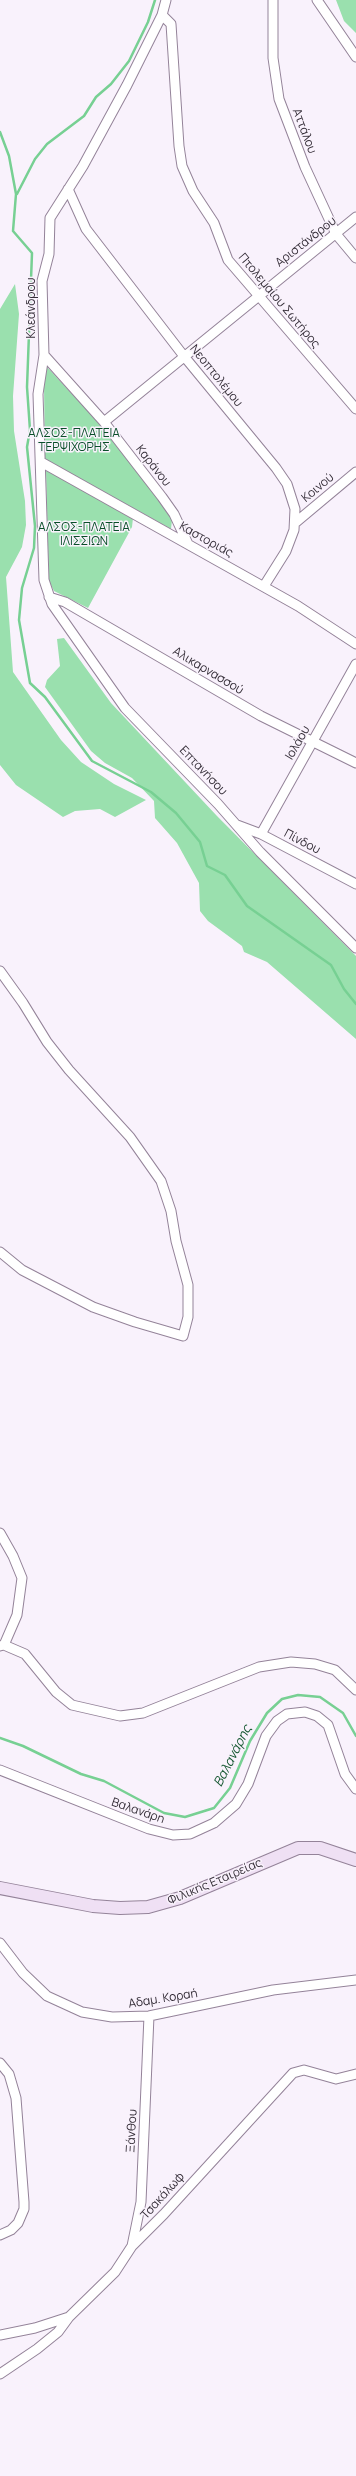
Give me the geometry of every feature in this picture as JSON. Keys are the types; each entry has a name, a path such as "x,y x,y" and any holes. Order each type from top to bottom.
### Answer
{"main road":[{"name":"Φιλικής Εταιρείας","path":"0,1888 93,1906 120,1908 148,1906 180,1898 251,1866 298,1848 320,1848 356,1860"}],"street":[{"name":"Κλεάνδρου","path":"49,597 42,570 41,462 38,394 44,355 42,281 49,254 50,222 52,214 68,189 127,85 162,15 166,0"},
{"name":"Αττάλου","path":"273,0 273,58 279,99 305,167 336,234 356,258"},
{"path":"318,0 356,57"},
{"name":"Πτολεμαίου Σωτήρος","path":"162,15 171,24 177,129 182,166 193,191 214,223 228,260 356,409"},
{"name":"Νεοπτολέμου","path":"68,189 86,229 184,356 283,477 293,501 295,523 290,543 264,586"},
{"name":"Αριστάνδρου","path":"104,422 258,295 356,217"},
{"name":"Καράνου","path":"44,355 104,422 174,514 188,544"},
{"name":"Καστοριάς","path":"41,462 264,586 356,644"},
{"name":"Κοινού","path":"295,523 356,472"},
{"name":"Αλικαρνασσού","path":"49,597 66,602 261,716 313,740 356,763"},
{"name":"Επτανήσου","path":"49,597 125,708 235,825 356,948"},
{"name":"Ιολάου","path":"261,834 356,664"},
{"name":"Πίνδου","path":"235,825 261,834 356,884"},
{"path":"0,971 23,1003 47,1042 81,1084 146,1156 161,1181 171,1211 176,1241 188,1285 188,1318 183,1336 135,1322 93,1307 22,1270 0,1252"},
{"path":"0,1533 13,1556 22,1578 22,1595 17,1615 2,1645 25,1654 56,1692 72,1705 120,1716 143,1713 259,1667 291,1662 315,1664 334,1670 356,1690"},
{"name":"Βαλανάρη","path":"0,1770 148,1829 173,1834 190,1834 214,1823 236,1804 248,1784 266,1736 277,1721 287,1714 305,1712 317,1716 328,1726 345,1774 356,1790"},
{"name":"Αδαμ. Κοραή","path":"0,1943 32,1982 55,2001 77,2011 112,2017 149,2016 273,1990 356,1980"},
{"name":"Ξάνθου","path":"132,2246 141,2202 149,2016"},
{"path":"0,2063 9,2074 16,2098 24,2209 18,2223 11,2230 0,2235"},
{"name":"Τσακάλωφ","path":"0,2374 45,2342 61,2328 69,2317 115,2272 132,2246 160,2218 296,2071 306,2070 336,2079 356,2074"},
{"path":"0,2335 35,2328 69,2317"}],"green space":[{"path":"336,0 356,0 356,33 344,21"},
{"path":"15,284 19,314 13,396 14,431 25,501 26,525 22,547 6,577 13,672 61,740 81,762 114,784 146,800 115,817 100,809 75,811 63,817 16,785 0,765 0,309"},
{"name":"ΑΛΣΟΣ-ΠΛΑΤΕΙΑ ΤΕΡΨΙΧΟΡΗΣ","path":"47,367 97,421 165,508 172,520 171,529 45,459 44,387"},
{"name":"ΑΛΣΟΣ-ΠΛΑΤΕΙΑ ΙΛΙΣΣΙΩΝ","path":"46,471 55,473 133,518 132,527 88,608 54,591 49,581"},
{"path":"64,638 111,703 217,816 356,956 356,1039 267,962 244,952 242,946 208,921 200,911 199,883 177,843 155,818 154,801 132,778 105,763 91,751 45,687 47,680 60,666 57,639"}],"waterway":[{"path":"17,194 35,159 47,144 84,116 96,97 111,84 129,61 148,22 155,0"},
{"path":"0,132 9,156 16,194 13,231 32,253 27,387 30,430 27,447 35,526 34,548 22,588 19,620 30,683 45,697 92,761 151,792 176,813 200,842 207,866 225,875 247,906 331,965 344,989 356,1004"},
{"name":"Βαλανάρης","path":"0,1738 23,1746 81,1774 104,1781 164,1813 185,1817 214,1808 230,1788 250,1741 267,1713 282,1699 298,1695 320,1697 343,1713 356,1736"}]}
